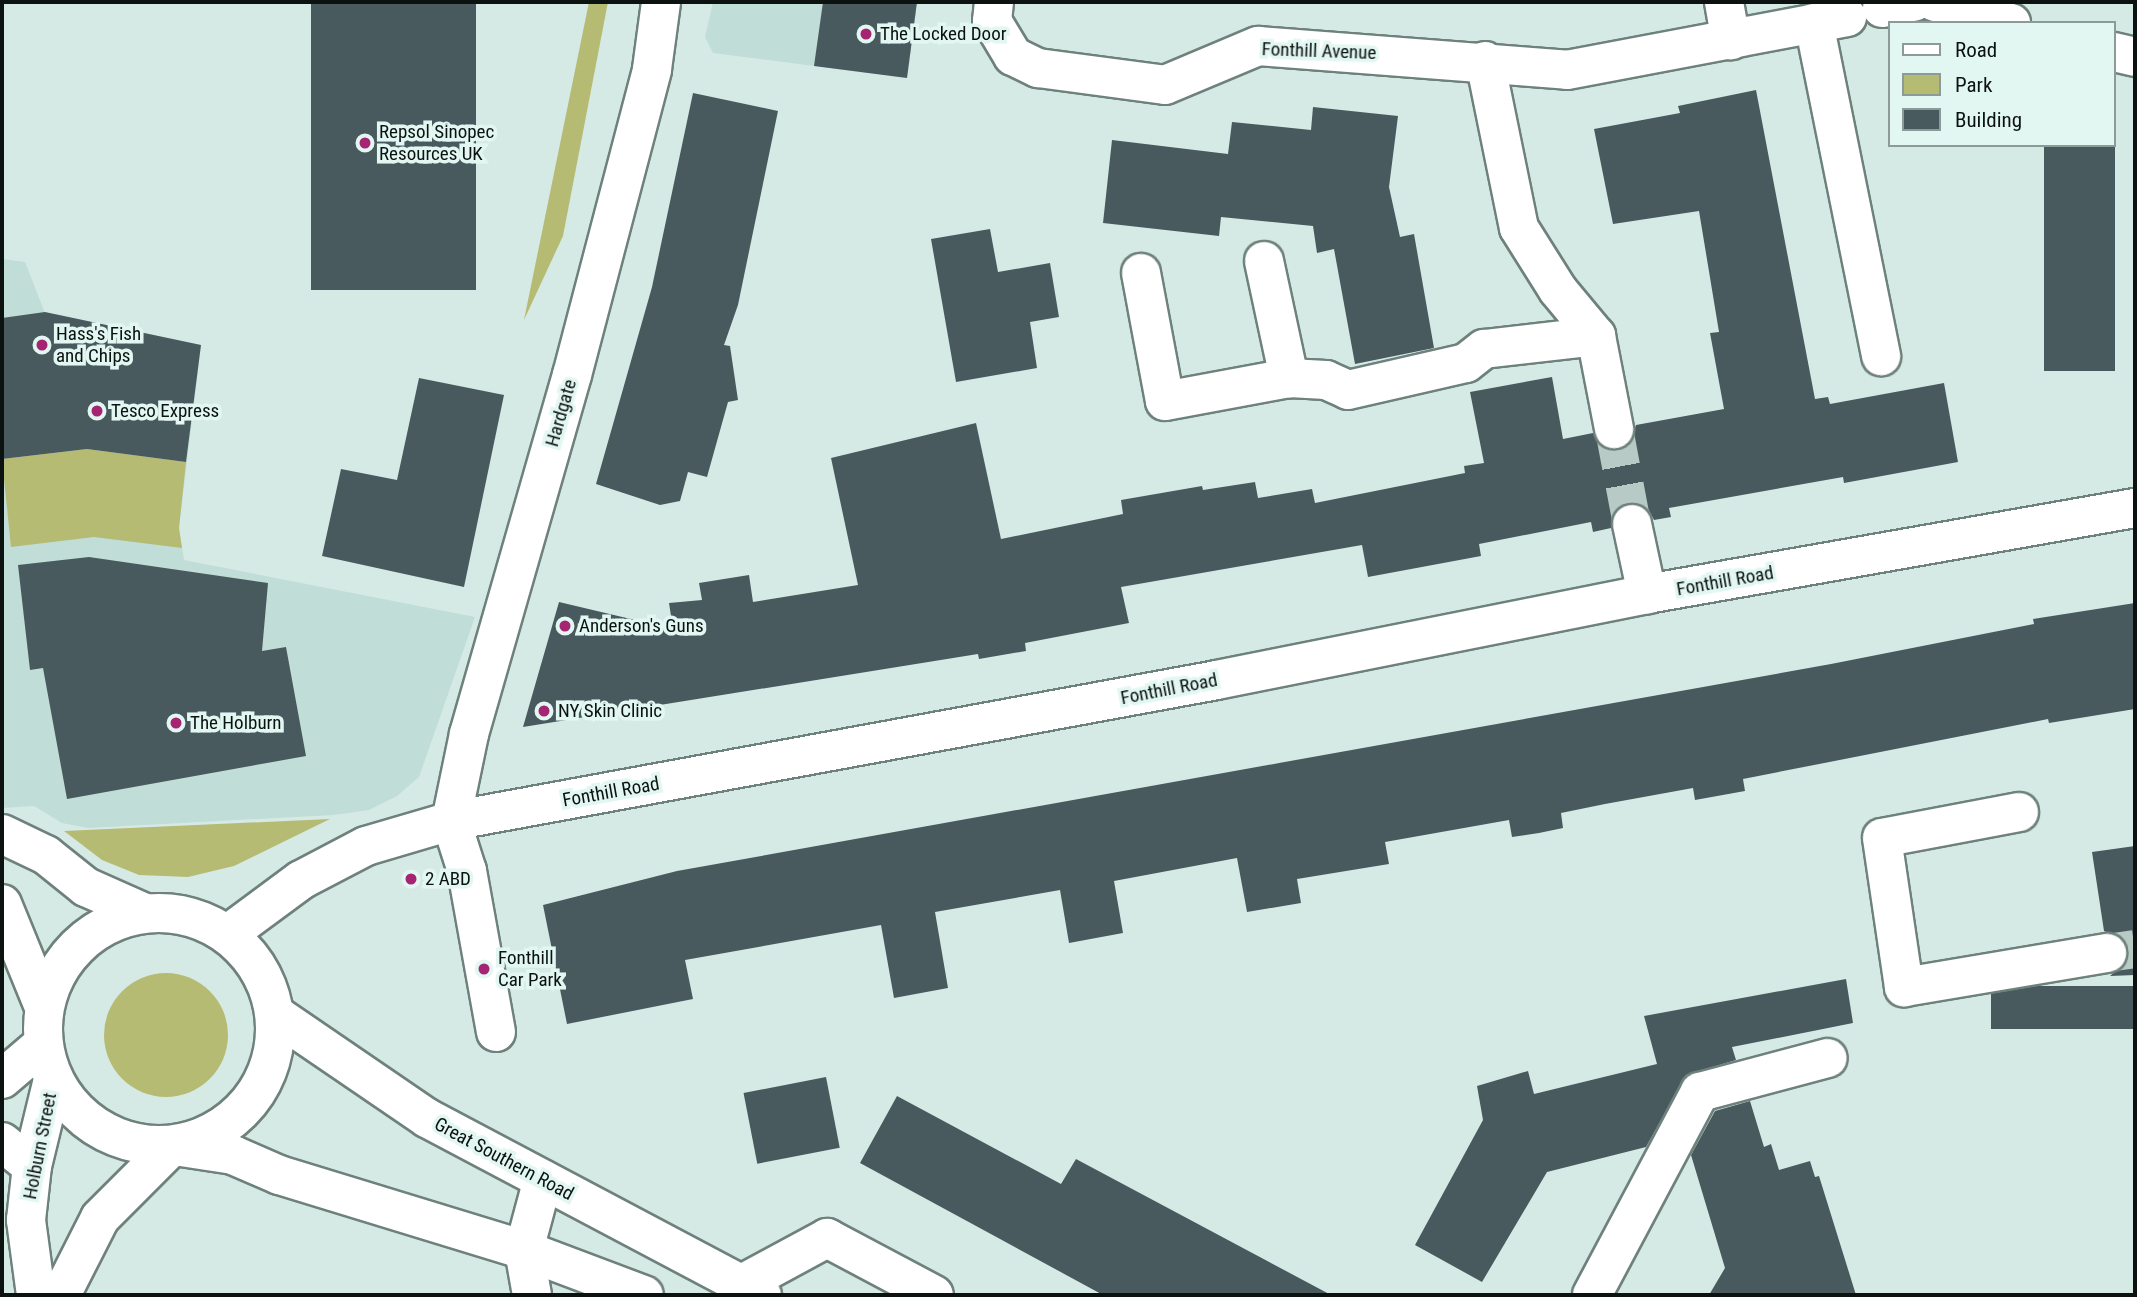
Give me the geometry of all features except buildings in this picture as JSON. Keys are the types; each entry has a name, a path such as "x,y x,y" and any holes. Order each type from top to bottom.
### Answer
{"street":[{"name":"Hardgate","path":"451,821 468,734 572,375 652,69 661,2"},
{"name":"Fonthill Avenue","path":"994,2 992,21 1013,56 1038,68 1165,85 1258,46 1485,61 1567,70 1864,13"},
{"path":"1724,2 1731,40"},
{"path":"1936,2 2004,21"},
{"path":"1864,13 1881,356"},
{"path":"2116,52 2135,57"},
{"path":"1485,61 1519,228 1558,290 1596,336 1614,429"},
{"path":"1264,261 1289,378"},
{"path":"1141,273 1165,401 1289,378 1326,380 1348,390 1466,363 1484,349 1596,336"},
{"name":"Fonthill Road","path":"228,934 301,880 366,846 451,821 1203,683 1647,594 2135,508"},
{"path":"1632,524 1647,594"},
{"path":"2019,812 1882,838 1904,987 2107,953"},
{"path":"451,821 467,871 496,1032"},
{"path":"2,834 46,855 86,887 145,913"},
{"path":"2,904 47,1043 73,1109 102,1132 136,1144 233,1155 279,1175 524,1250 644,1295"},
{"path":"2,1079 47,1043 57,972 79,944 110,923 145,913 182,914 228,934 260,970 276,1015 272,1062 251,1102 216,1132 172,1146 100,1218 61,1295"},
{"name":"Great Southern Road","path":"276,1015 426,1118 752,1290 827,1238 934,1295"},
{"name":"Holburn Street","path":"36,1295 27,1249 32,1166 47,1043"},
{"path":"1598,1283 1700,1092 1828,1058"},
{"path":"2,1142 32,1166"},
{"path":"532,1295 524,1250 543,1179"}],"shaded area":[{"path":"713,2 917,2 907,78 713,53 705,37"},
{"path":"2,259 25,262 45,313 201,345 179,528 184,560 475,617 419,777 397,796 369,810 334,815 88,828 62,823 34,806 2,808"}],"green space":[{"path":"589,2 608,2 563,236 524,320"},
{"path":"87,449 186,462 179,528 182,548 94,537 11,547 2,459"},
{"path":"330,819 234,866 188,877 139,875 102,860 64,831"},
{"path":"166,973 190,977 210,991 224,1011 228,1035 224,1059 210,1079 190,1093 166,1097 142,1093 122,1079 108,1059 104,1035 108,1011 122,991 142,977"}],"tunnel":[{"path":"1614,429 1632,524"},
{"path":"2107,953 2135,949"}],"place":[{"name":"The Locked Door","path":"866,34"},
{"name":"Repsol Sinopec Resources UK","path":"365,143"},
{"name":"Hass's Fish and Chips","path":"42,345"},
{"name":"Tesco Express","path":"97,411"},
{"name":"Anderson's Guns","path":"565,626"},
{"name":"NY Skin Clinic","path":"544,711"},
{"name":"The Holburn","path":"176,723"},
{"name":"2 ABD","path":"411,879"},
{"name":"Fonthill Car Park","path":"484,969"}]}
